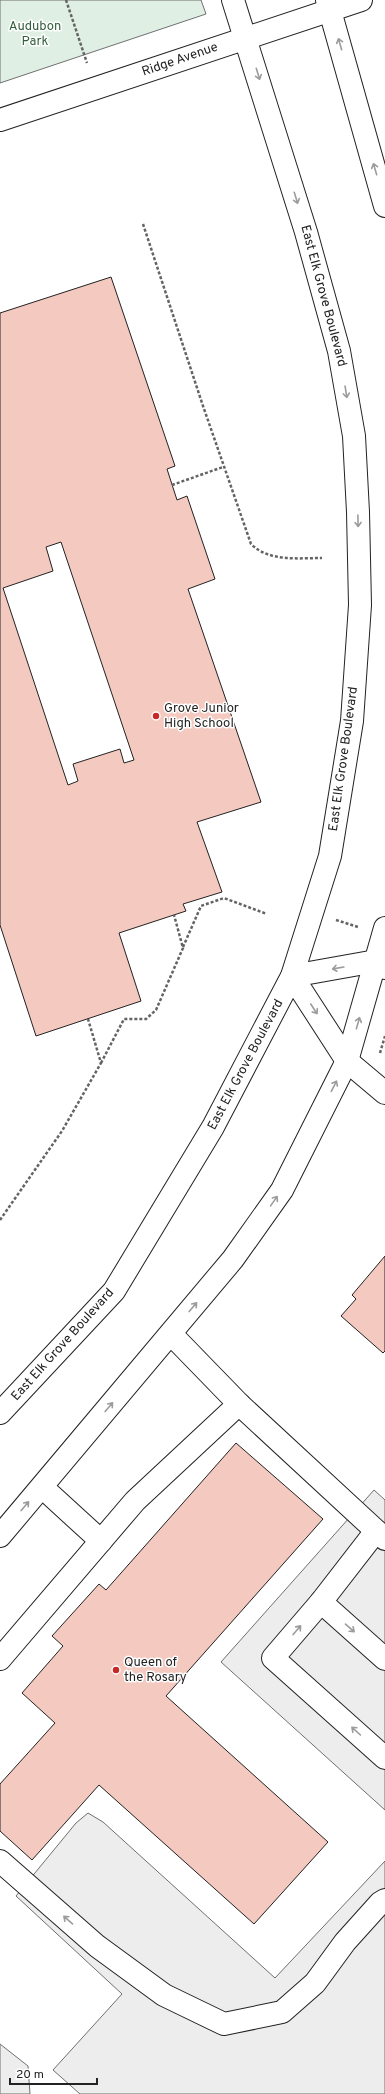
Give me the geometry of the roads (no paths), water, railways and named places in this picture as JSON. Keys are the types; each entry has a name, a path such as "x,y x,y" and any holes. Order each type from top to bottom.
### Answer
{"street":[{"name":"East Elk Grove Boulevard","path":"0,1413 114,1291 213,1127 292,976 330,856 352,721 360,605 358,512 354,436 339,351 306,232 246,37 233,0"},
{"name":"Ridge Avenue","path":"0,120 96,89 246,37 329,5 361,0"},
{"path":"329,5 385,206"},
{"path":"0,1536 233,1259 282,1190 347,1061 381,964 384,932"},
{"path":"381,964 292,976 347,1061 385,1093"},
{"path":"171,1334 238,1404 380,1535 273,1658 385,1758"},
{"path":"0,1659 134,1501 238,1404"},
{"path":"42,1486 101,1541"},
{"path":"321,1602 385,1659"},
{"path":"0,1861 98,1946 164,1995 224,2024 282,2012 315,1983 345,1942 380,1903 385,1900"}],"place":[{"name":"Grove Junior High School","path":"156,716"},
{"name":"Queen of the Rosary","path":"116,1670"}],"park label":[{"name":"Audubon Park","path":"35,34"}]}
